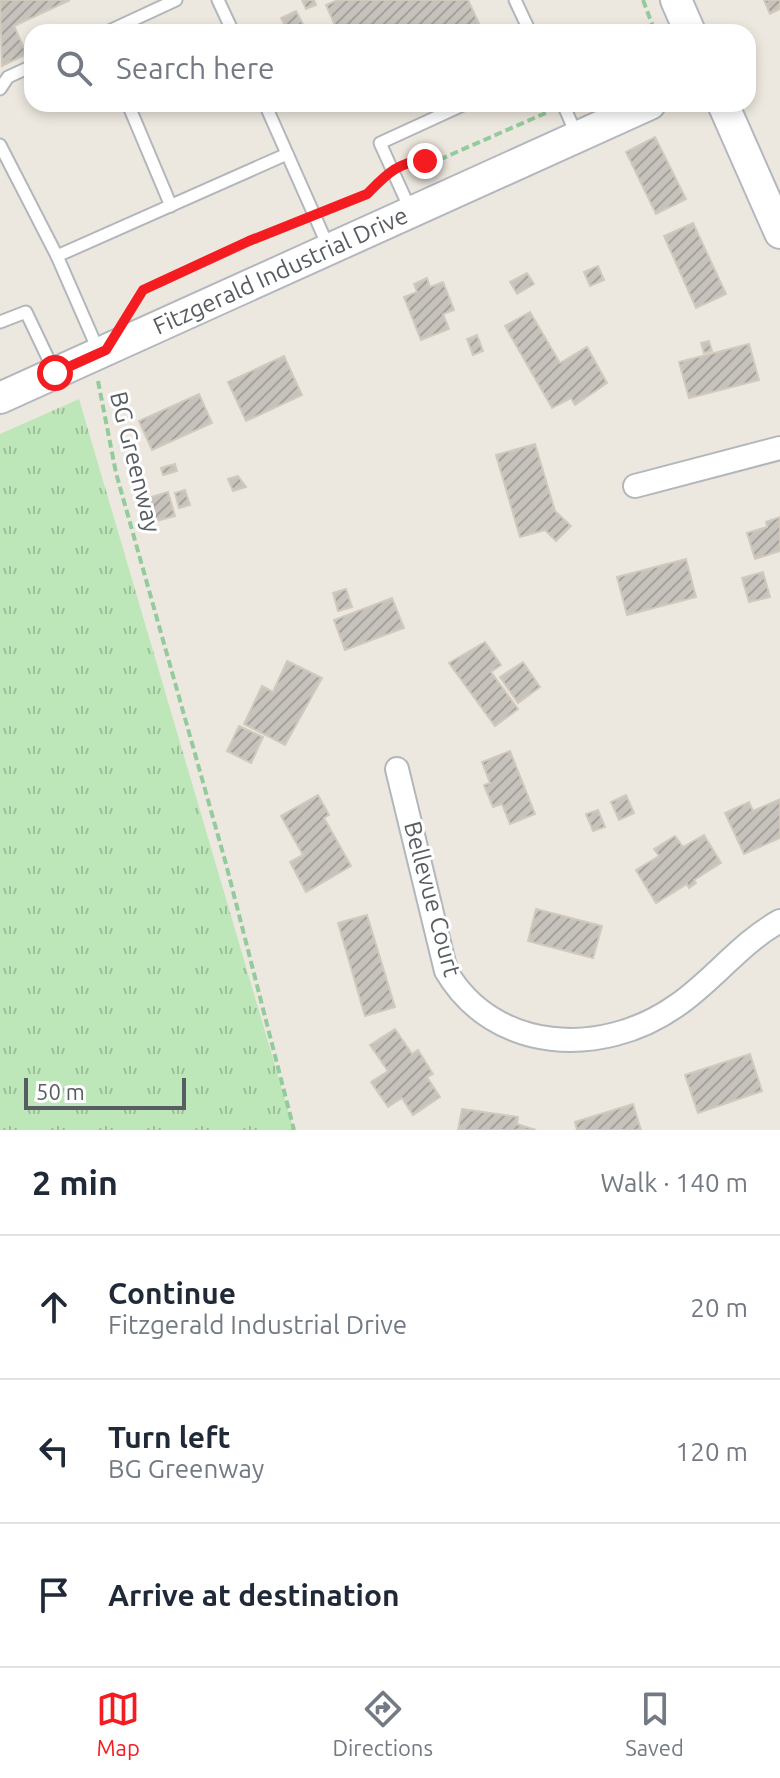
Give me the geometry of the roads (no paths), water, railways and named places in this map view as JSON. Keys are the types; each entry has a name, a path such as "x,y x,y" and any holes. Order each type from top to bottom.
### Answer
{"street":[{"path":"676,0 686,24"},
{"name":"Fitzgerald Industrial Drive","path":"0,398 410,209 569,117 600,112"},
{"path":"727,112 780,233"},
{"path":"635,486 780,448"},
{"name":"Bellevue Court","path":"397,769 446,971 457,990 476,1008 525,1035 581,1041 610,1037 646,1023 677,1006 734,955 780,921"}],"lane":[{"path":"124,24 176,0"},
{"path":"218,0 229,24"},
{"path":"515,0 526,24"},
{"path":"0,89 8,77 24,70"},
{"path":"131,112 171,206"},
{"path":"269,112 329,248"},
{"path":"410,209 380,143 448,112"},
{"path":"0,145 103,351"},
{"path":"57,256 287,154"},
{"path":"0,322 26,312 55,373"}]}
